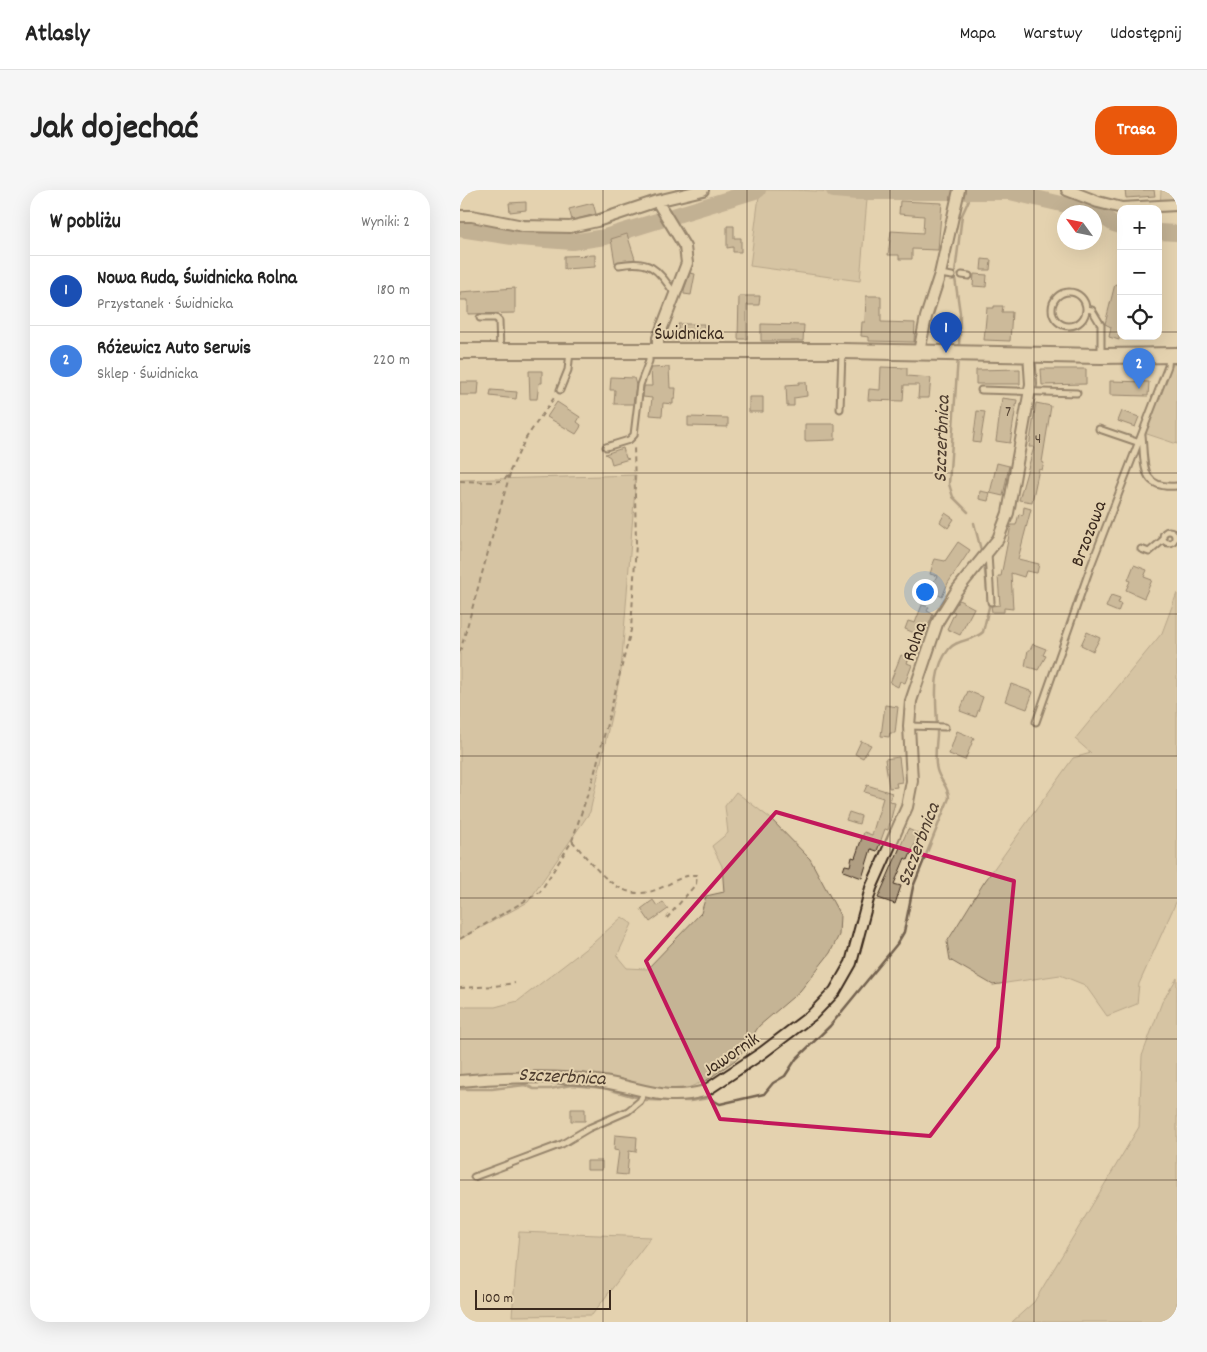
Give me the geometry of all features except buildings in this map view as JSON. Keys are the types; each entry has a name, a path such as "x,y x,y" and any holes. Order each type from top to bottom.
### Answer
{"street":[{"path":"460,216 472,216 523,226 570,227 703,190"},
{"path":"1067,190 1098,202 1122,208 1177,205"},
{"path":"919,352 926,317 940,274 958,195"},
{"path":"654,350 687,263 687,255 672,225 658,203"},
{"name":"Świdnicka","path":"460,351 842,351 1173,356"},
{"name":"Rolna","path":"861,921 871,888 907,806 912,781 909,726 911,701 938,621 957,590 998,540 1008,513 1029,392 1029,354"},
{"name":"Jawornik","path":"460,1080 576,1079 603,1082 644,1093 671,1096 705,1091 762,1053 812,1016 843,978 851,963 861,921"}],"lane":[{"path":"620,265 636,262 646,263 661,276 675,294"},
{"path":"940,274 952,276"},
{"path":"962,275 969,276"},
{"path":"1069,292 1081,296 1086,309 1085,315 1078,324 1066,326 1056,320 1052,309 1057,296 1069,292"},
{"path":"1086,309 1092,310 1100,325 1101,356"},
{"path":"480,318 496,318 499,320 500,351"},
{"path":"606,447 629,440 634,435 640,385 654,350"},
{"path":"560,390 568,370 570,351"},
{"path":"840,409 842,351"},
{"name":"Brzozowa","path":"1036,722 1137,442 1173,356"},
{"path":"981,390 1077,393"},
{"path":"1099,429 1137,442"},
{"path":"1141,432 1149,479 1157,485 1177,486"},
{"path":"1141,549 1149,552 1163,540 1163,534 1166,531 1175,531 1175,537 1172,542 1168,543 1163,540"},
{"path":"985,558 991,602"},
{"path":"909,726 945,727"},
{"path":"474,1177 505,1167 562,1144 589,1128 628,1111 640,1101 644,1093"}],"path":[{"path":"460,652 512,470 526,438 560,390"},
{"path":"460,939 540,892 572,841 594,775 631,630 636,542 634,435"},
{"path":"460,481 500,481 512,470"},
{"path":"572,841 616,888 631,893 656,891 688,875 697,876 696,884 667,918"},
{"path":"460,988 515,983"}],"highlighted area":[{"path":"776,812 1014,881 998,1047 930,1136 720,1119 646,961"}],"shaded area":[{"path":"765,190 832,192 867,199 860,281 750,266 759,196"},
{"path":"1161,190 1177,190 1177,206 1162,207 1160,205"},
{"path":"1177,364 1177,444 1141,432 1168,366"},
{"path":"636,475 621,671 590,812 528,902 460,939 460,480"},
{"path":"1177,593 1177,900 1139,984 1137,1004 1107,1016 1085,985 1060,975 993,985 950,960 947,942 983,884 1073,758 1091,753 1075,739 1162,633"},
{"path":"736,792 770,818 810,859 840,915 839,935 830,953 800,991 759,1026 738,1058 707,1080 671,1095 576,1079 460,1084 460,1007 495,1007 518,1001 593,943 622,917 632,924 617,956 627,968 647,969 701,913 706,896 724,892 722,866 712,846 728,833 725,806"},
{"path":"1177,978 1177,1322 1012,1322 1034,1302 1139,1127 1142,1056 1162,1002"},
{"path":"519,1232 651,1237 592,1315 512,1316"}],"waterway":[{"path":"460,229 519,238 572,242 605,237 758,190"},
{"path":"834,190 857,192 1010,192 1096,212 1117,225"},
{"name":"Szczerbnica","path":"955,273 962,215 972,193"},
{"path":"1162,232 1177,233"},
{"name":"Szczerbnica","path":"955,278 960,313 959,349"},
{"name":"Szczerbnica","path":"958,357 949,484 953,497 968,512"},
{"name":"Szczerbnica","path":"974,523 982,554"},
{"name":"Szczerbnica","path":"460,1089 492,1089 525,1085 534,1089 550,1089 571,1085 604,1088 646,1100 690,1101 709,1098 720,1104 764,1094 773,1083 785,1076 796,1059 830,1026 897,944 904,932 913,887 949,798 948,791 938,774 936,762 936,690 939,669 943,658 952,646 983,632 989,607 984,562"}],"place":[{"name":"Nowa Ruda, Świdnicka Rolna","path":"946,353"},
{"name":"Różewicz Auto Serwis","path":"1139,389"}]}
